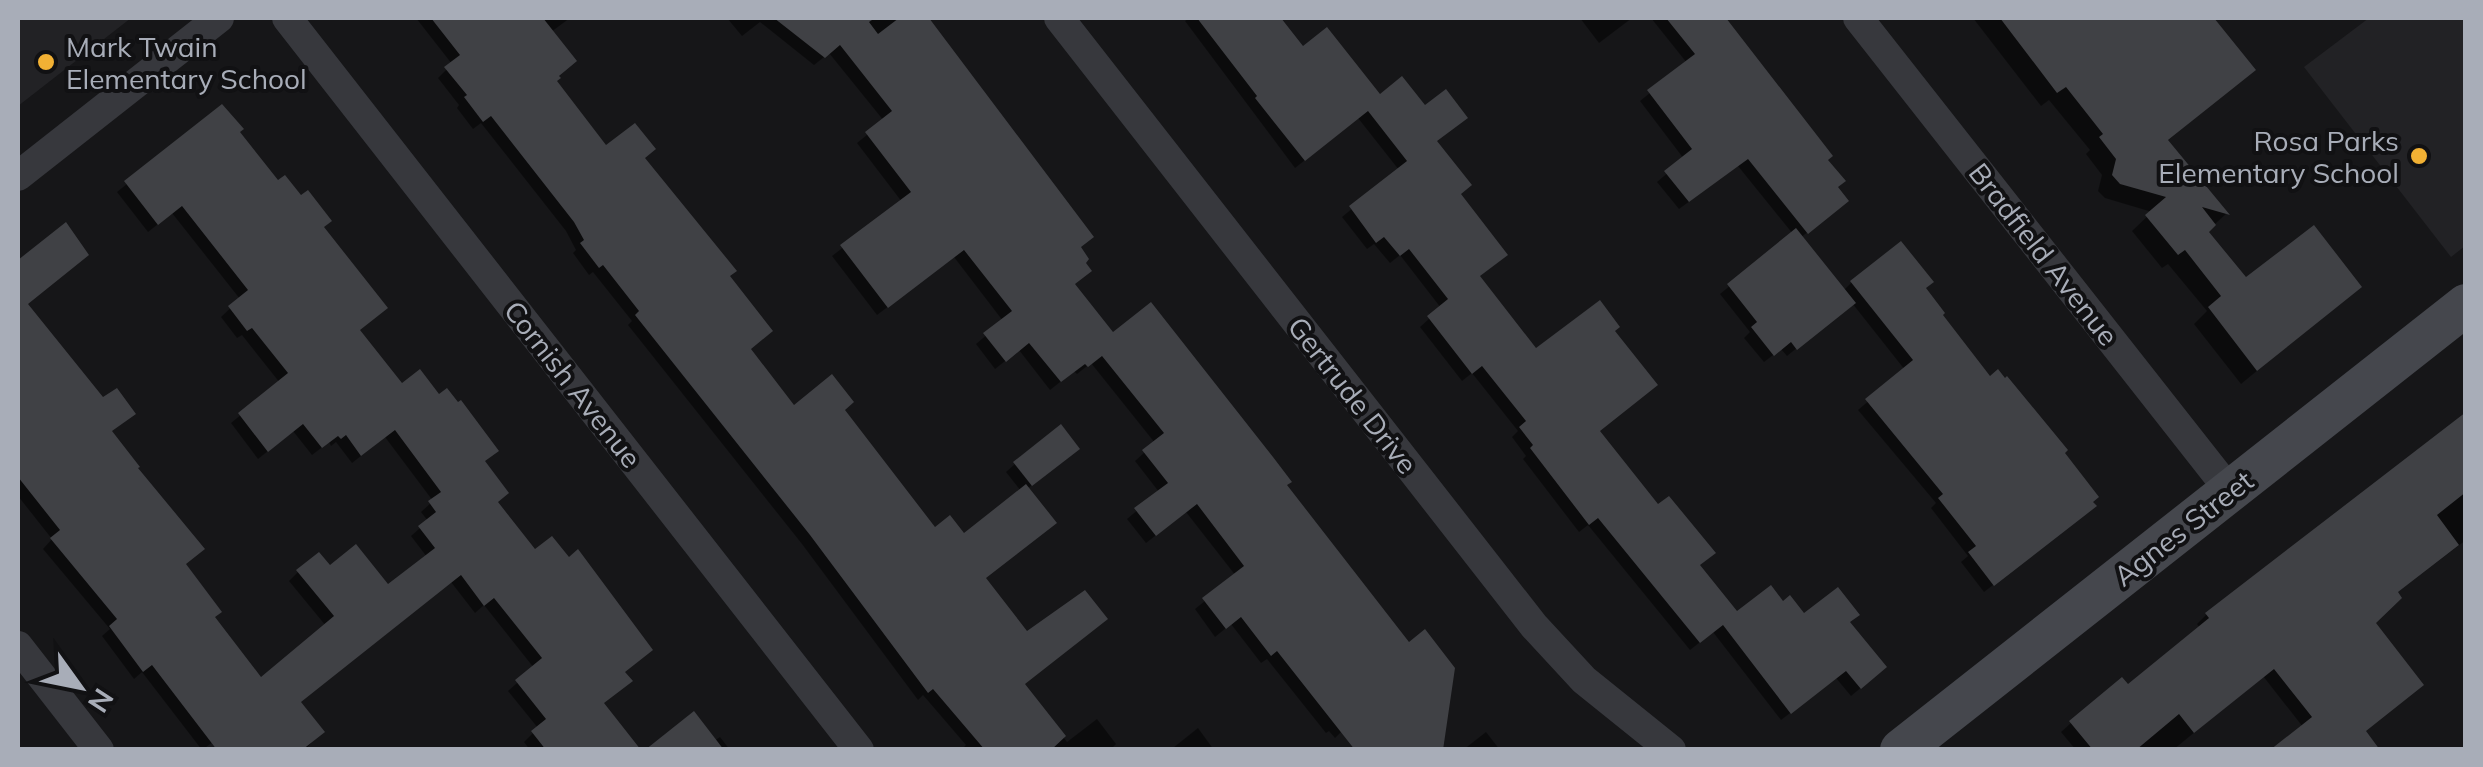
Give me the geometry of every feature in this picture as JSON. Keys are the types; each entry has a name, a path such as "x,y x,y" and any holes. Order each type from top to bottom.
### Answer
{"street":[{"path":"18,176 219,18"},
{"name":"Cornish Avenue","path":"288,18 859,750"},
{"name":"Gertrude Drive","path":"1058,18 1534,626 1584,680 1672,750"},
{"name":"Bradfield Avenue","path":"1858,18 2230,491"},
{"name":"Agnes Street","path":"1901,750 2466,305"},
{"path":"18,646 99,750"}],"shaded area":[{"name":"Mark Twain Elementary School","path":"18,18 131,18 18,106"},
{"name":"Rosa Parks Elementary School","path":"2369,18 2465,18 2465,246 2451,257 2304,67"}],"building":[{"path":"431,18 543,18 577,61 557,81 606,145 635,123 656,149 645,158 737,271 730,276 773,331 751,349 794,405 832,374 854,402 845,410 935,527 950,515 964,533 1026,484 1057,523 986,578 1027,631 1085,590 1108,619 1025,684 1066,736 1051,750 985,750 933,689 928,693 810,535 635,315 639,311 580,243 584,240 574,222 491,116 483,122 464,97 467,95 444,67 460,55"},
{"path":"774,18 875,18 869,22 878,34 899,18 929,18 1094,237 1081,247 1092,271 1075,284 1113,332 1151,302 1292,482 1287,485 1409,642 1425,629 1455,668 1443,750 1355,750 1277,651 1271,656 1241,617 1226,629 1202,598 1244,566 1197,504 1156,536 1134,508 1168,483 1142,450 1164,433 1102,356 1061,382 1029,343 1006,362 983,333 1012,311 964,250 888,308 840,245 911,192 865,132 892,111 840,45 825,58"},
{"path":"1197,18 1281,18 1303,46 1327,27 1380,94 1402,76 1425,105 1446,89 1468,118 1437,141 1472,185 1461,194 1508,255 1480,276 1536,348 1600,300 1620,327 1615,331 1658,385 1600,431 1658,504 1669,496 1716,553 1700,565 1737,611 1771,585 1783,601 1790,595 1804,613 1838,587 1860,615 1850,622 1887,667 1861,689 1846,671 1791,714 1723,625 1700,643 1598,518 1589,525 1530,448 1533,445 1519,427 1526,421 1482,366 1472,374 1427,316 1448,299 1409,249 1400,256 1384,237 1376,243 1349,206 1407,161 1368,111 1305,161"},
{"path":"1666,18 1726,18 1833,156 1828,160 1846,181 1838,187 1849,201 1808,234 1748,159 1689,202 1664,171 1692,149 1647,90 1695,54"},
{"path":"2000,18 2214,18 2256,70 2168,140 2230,215 2202,207 2216,225 2209,232 2246,277 2314,225 2362,287 2257,371 2208,307 2221,296 2185,250 2178,255 2145,215 2166,197 2120,184 2112,175 2116,159 2099,137 2103,134 2066,87 2057,93"},
{"path":"222,104 278,180 285,175 301,195 308,190 332,221 324,227 388,308 360,330 402,383 420,369 439,394 447,388 458,402 461,400 499,451 485,461 509,493 498,502 535,549 552,536 569,557 578,549 653,650 625,672 633,681 604,703 641,750 546,750 531,731 546,719 515,680 542,658 494,598 484,606 461,575 301,702 325,732 302,750 217,750 152,665 143,672 109,626 117,619 50,538 60,530 18,477 18,260 66,222 89,255 28,304 103,397 117,388 136,414 112,431 205,549 186,564 222,612 215,617 261,677 334,616 296,570 319,552 330,565 356,544 388,584 435,548 418,526 436,512 428,501 441,492 395,430 361,456 346,435 322,448 303,424 268,452 238,413 288,373 252,328 247,331 228,306 248,290 182,206 158,225 124,181"},
{"path":"1796,228 1856,303 1797,350 1791,342 1774,356 1751,327 1757,322 1727,284"},
{"path":"1901,241 1934,282 1926,288 1943,315 1990,376 1998,369 2007,376 2068,450 2065,453 2099,497 2093,502 2097,506 1994,586 1968,552 1976,546 1938,498 1943,494 1865,399 1913,360 1850,281"},
{"path":"2466,412 2466,492 2437,515 2459,545 2398,592 2402,598 2376,623 2424,685 2366,731 2380,750 2270,750 2312,717 2274,669 2194,733 2179,714 2136,750 2093,750 2069,721 2122,677 2128,684 2209,618 2205,613"},
{"path":"1061,424 1080,449 1032,486 1013,462"},
{"path":"694,711 724,750 645,750"}],"place":[{"name":"Mark Twain Elementary School","path":"46,62"},
{"name":"Rosa Parks Elementary School","path":"2419,156"}]}
